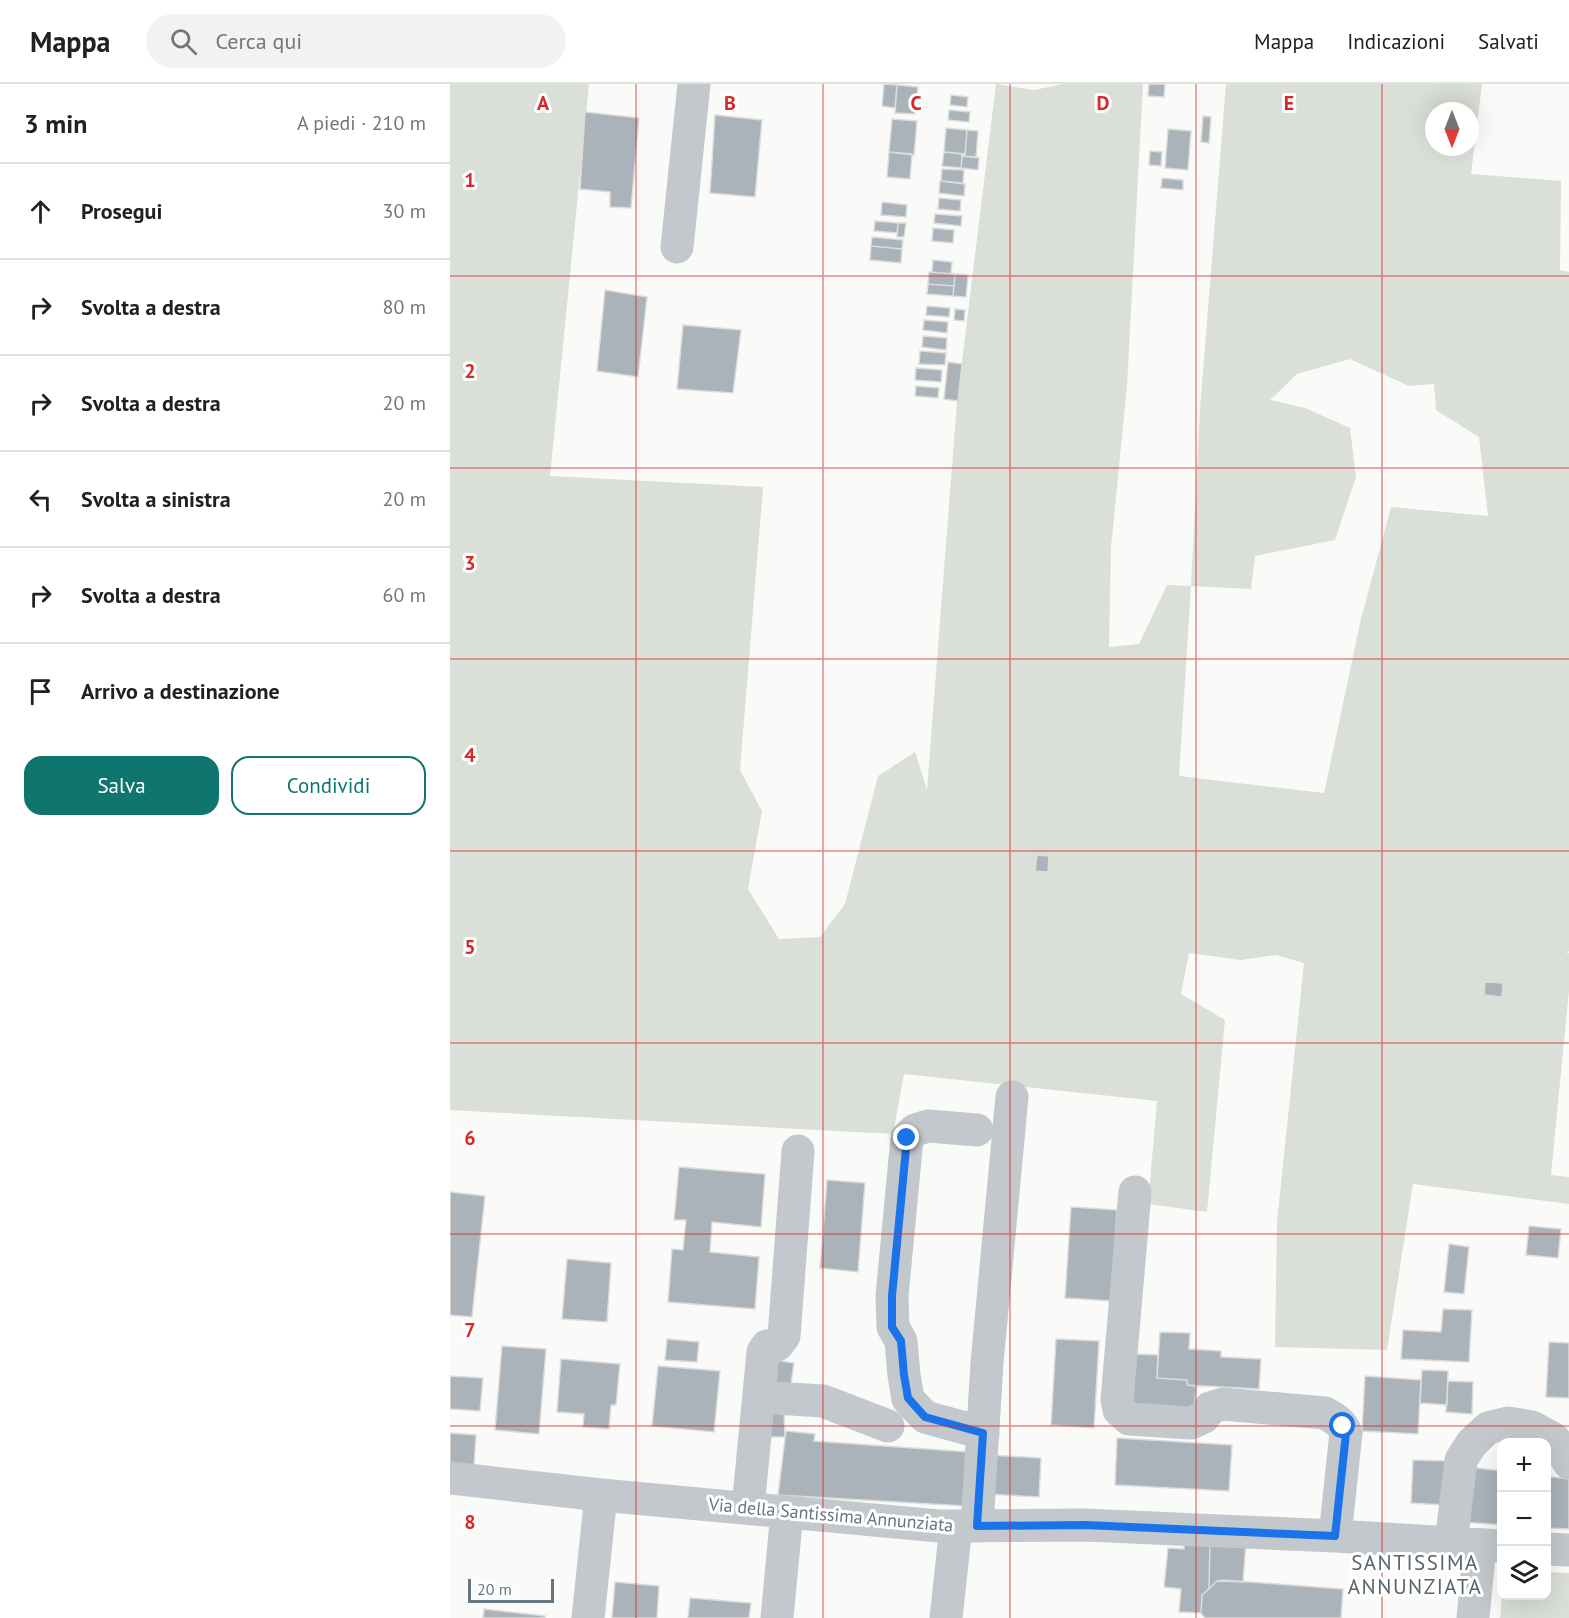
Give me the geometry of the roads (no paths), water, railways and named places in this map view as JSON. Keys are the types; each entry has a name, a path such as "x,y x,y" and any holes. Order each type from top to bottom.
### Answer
{"street":[{"path":"677,247 694,84"},
{"path":"945,1618 966,1526 983,1433 1012,1097"},
{"path":"977,1130 928,1126 915,1130 907,1138 892,1296 892,1327 901,1341 908,1398 925,1417 983,1433"},
{"path":"748,1508 763,1352 767,1346 777,1345 784,1336 798,1151"},
{"path":"1135,1192 1119,1410 1129,1419 1191,1423 1204,1417 1210,1408 1223,1404 1325,1413 1335,1418 1346,1433 1335,1536"},
{"path":"759,1397 823,1401 888,1426"},
{"path":"1473,1618 1478,1544 1461,1460 1472,1443 1488,1428 1508,1423 1532,1427 1554,1439 1569,1463"},
{"name":"Via della Santissima Annunziata","path":"450,1478 602,1495 939,1526 1085,1525 1478,1544"},
{"path":"588,1618 602,1495"},
{"path":"777,1618 787,1512"},
{"path":"1551,1549 1569,1550"}],"district":[{"name":"SANTISSIMA ANNUNZIATA","path":"1415,1575"}]}
